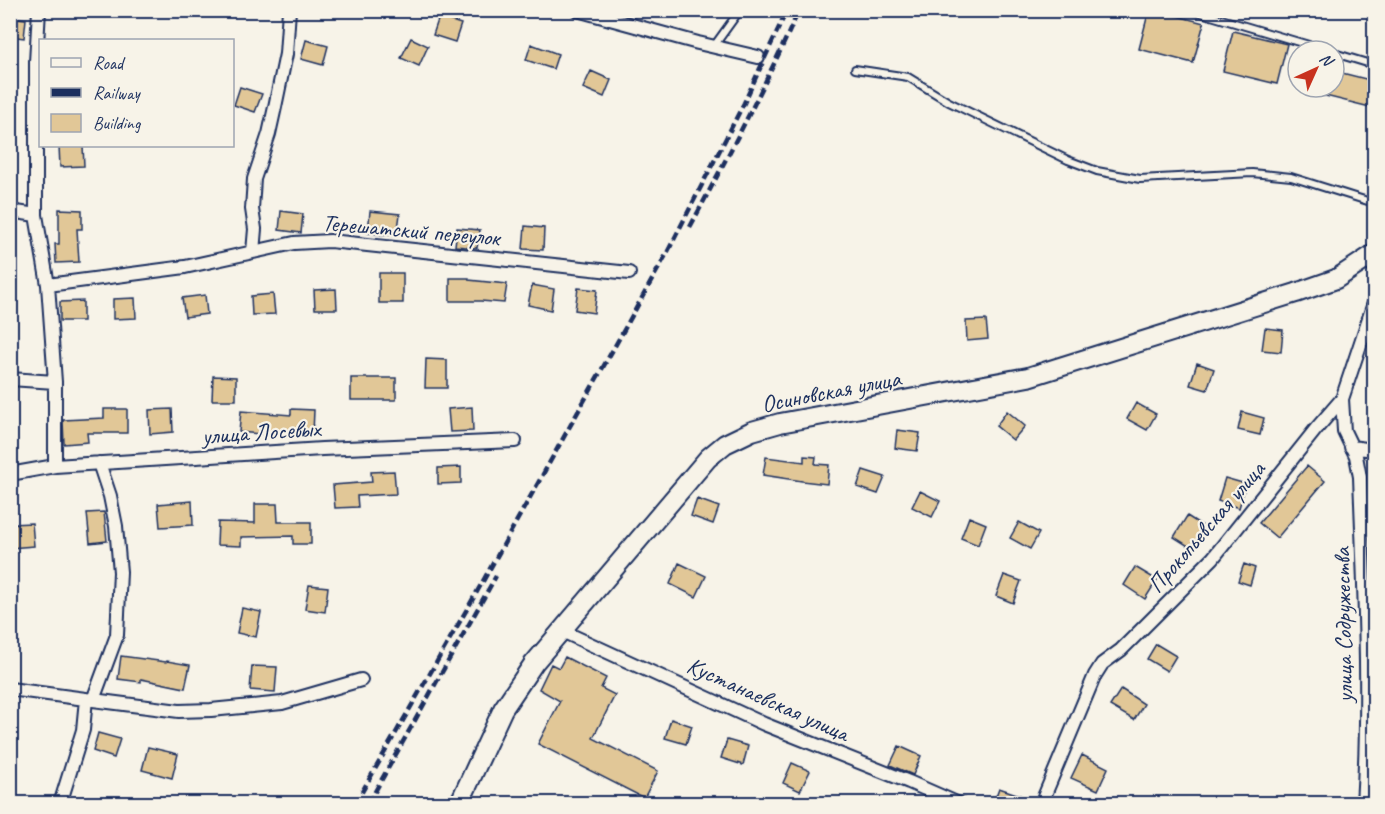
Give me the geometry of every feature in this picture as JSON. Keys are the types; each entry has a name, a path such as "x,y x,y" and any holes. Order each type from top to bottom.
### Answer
{"main road":[{"name":"Осиновская улица","path":"459,804 503,709 519,682 708,458 725,444 752,431 780,423 1028,378 1336,279 1374,254"}],"street":[{"path":"39,10 36,62 36,215 48,285 54,382 55,466"},
{"path":"253,252 254,179 269,134 286,54 289,10"},
{"path":"577,10 758,57"},
{"path":"10,211 36,215"},
{"name":"Терешатский переулок","path":"48,285 185,267 294,243 330,241 629,273"},
{"name":"Прокопьевская улица","path":"1041,804 1095,675 1102,664 1121,650 1213,558 1342,399 1374,303"},
{"path":"10,379 54,382"},
{"name":"улица Содружества","path":"1342,399 1344,431 1358,465 1360,477 1370,756 1363,804"},
{"name":"улица Лосевых","path":"10,474 55,466 99,463 322,449 515,441"},
{"path":"1351,447 1374,450"},
{"path":"60,804 90,699 117,635 120,572 114,516 99,463"},
{"name":"Кустанаевская улица","path":"562,631 764,724 959,804"},
{"path":"10,689 179,711 211,711 282,703 361,680"}],"lane":[{"path":"713,47 740,10"},
{"path":"1191,10 1289,39"},
{"path":"1346,56 1374,64"},
{"path":"855,69 908,77 949,102 1068,160 1097,171 1140,179 1252,172 1291,177 1374,203"}],"building":[{"path":"1149,10 1204,23 1193,63 1139,49"},
{"path":"10,17 26,19 24,38 10,36"},
{"path":"439,17 461,24 455,42 433,35"},
{"path":"1233,31 1286,44 1277,84 1223,71"},
{"path":"411,38 428,46 419,66 401,58"},
{"path":"306,40 328,46 323,65 301,59"},
{"path":"531,44 558,54 553,69 526,60"},
{"path":"591,71 611,80 604,97 583,88"},
{"path":"1346,74 1374,81 1374,108 1337,99 1346,99"},
{"path":"240,87 262,94 255,112 234,105"},
{"path":"59,147 83,147 84,166 60,167"},
{"path":"59,209 82,210 82,229 77,229 79,262 56,263 55,244 59,244"},
{"path":"281,211 303,214 301,233 279,230"},
{"path":"370,211 400,214 397,236 368,233"},
{"path":"525,226 544,228 543,250 523,249"},
{"path":"457,228 480,230 477,248 455,246"},
{"path":"379,273 403,273 403,303 379,303"},
{"path":"450,278 469,278 469,280 507,284 504,303 450,301"},
{"path":"532,285 554,289 551,310 528,305"},
{"path":"578,288 597,290 594,313 575,310"},
{"path":"336,289 337,309 315,309 314,290"},
{"path":"273,294 275,314 252,315 251,296"},
{"path":"205,295 207,314 185,317 182,298"},
{"path":"135,298 136,318 113,319 113,299"},
{"path":"83,301 83,321 60,321 60,302"},
{"path":"986,320 988,339 967,341 966,321"},
{"path":"1265,328 1283,330 1281,352 1262,350"},
{"path":"426,359 447,360 447,388 425,388"},
{"path":"1197,363 1214,369 1207,390 1190,385"},
{"path":"213,376 236,377 236,400 212,400"},
{"path":"351,378 396,378 396,400 351,400"},
{"path":"1136,403 1156,414 1147,430 1127,419"},
{"path":"472,407 473,431 450,432 448,409"},
{"path":"104,409 127,409 127,433 87,433 88,442 64,444 63,420 104,418"},
{"path":"172,409 173,432 150,434 149,410"},
{"path":"291,409 314,410 313,433 280,432 280,436 239,432 241,411 291,415"},
{"path":"1007,411 1025,426 1013,440 996,426"},
{"path":"1242,412 1264,418 1260,435 1238,430"},
{"path":"897,430 920,433 917,451 895,448"},
{"path":"804,456 816,457 815,464 829,465 827,484 763,475 766,457 804,462"},
{"path":"1307,466 1325,481 1277,538 1259,523"},
{"path":"461,467 461,483 438,484 438,468"},
{"path":"863,470 885,477 878,494 857,487"},
{"path":"394,471 396,494 357,496 358,507 335,508 333,485 372,482 371,472"},
{"path":"1225,478 1246,484 1239,508 1218,501"},
{"path":"920,491 940,501 932,517 912,507"},
{"path":"697,499 719,507 713,524 691,516"},
{"path":"192,501 193,525 160,527 158,504"},
{"path":"255,504 277,504 278,522 311,522 311,544 293,544 293,536 241,537 241,546 217,545 218,522 255,523"},
{"path":"104,512 107,541 90,543 87,513"},
{"path":"1187,516 1206,528 1193,549 1174,537"},
{"path":"969,517 986,524 978,545 961,538"},
{"path":"1019,522 1039,533 1030,549 1010,538"},
{"path":"32,523 34,546 10,548 10,524"},
{"path":"679,563 706,576 696,597 670,584"},
{"path":"1244,564 1255,568 1250,585 1238,581"},
{"path":"1135,567 1157,580 1145,599 1124,585"},
{"path":"1004,575 1021,581 1013,603 996,596"},
{"path":"309,585 328,587 325,612 305,609"},
{"path":"242,608 261,612 256,637 237,633"},
{"path":"1156,644 1176,656 1167,671 1147,659"},
{"path":"121,656 190,665 185,688 141,679 141,682 118,679"},
{"path":"565,657 606,678 601,688 615,695 593,738 658,771 644,798 538,744 560,701 539,689 551,664 559,668"},
{"path":"252,666 277,667 275,692 250,690"},
{"path":"1121,689 1144,704 1134,720 1110,706"},
{"path":"671,719 692,726 686,744 665,738"},
{"path":"98,733 120,739 114,758 93,751"},
{"path":"727,740 748,746 743,765 721,758"},
{"path":"899,746 921,756 913,775 890,765"},
{"path":"148,747 178,754 172,778 142,770"},
{"path":"1082,755 1108,768 1098,790 1071,778"},
{"path":"792,763 810,771 800,791 783,783"},
{"path":"999,788 1034,800 1033,804 993,804"}],"railway":[{"path":"355,804 666,255 744,103 787,10"},
{"path":"690,227 760,92 799,10"},
{"path":"368,804 496,576"}]}
